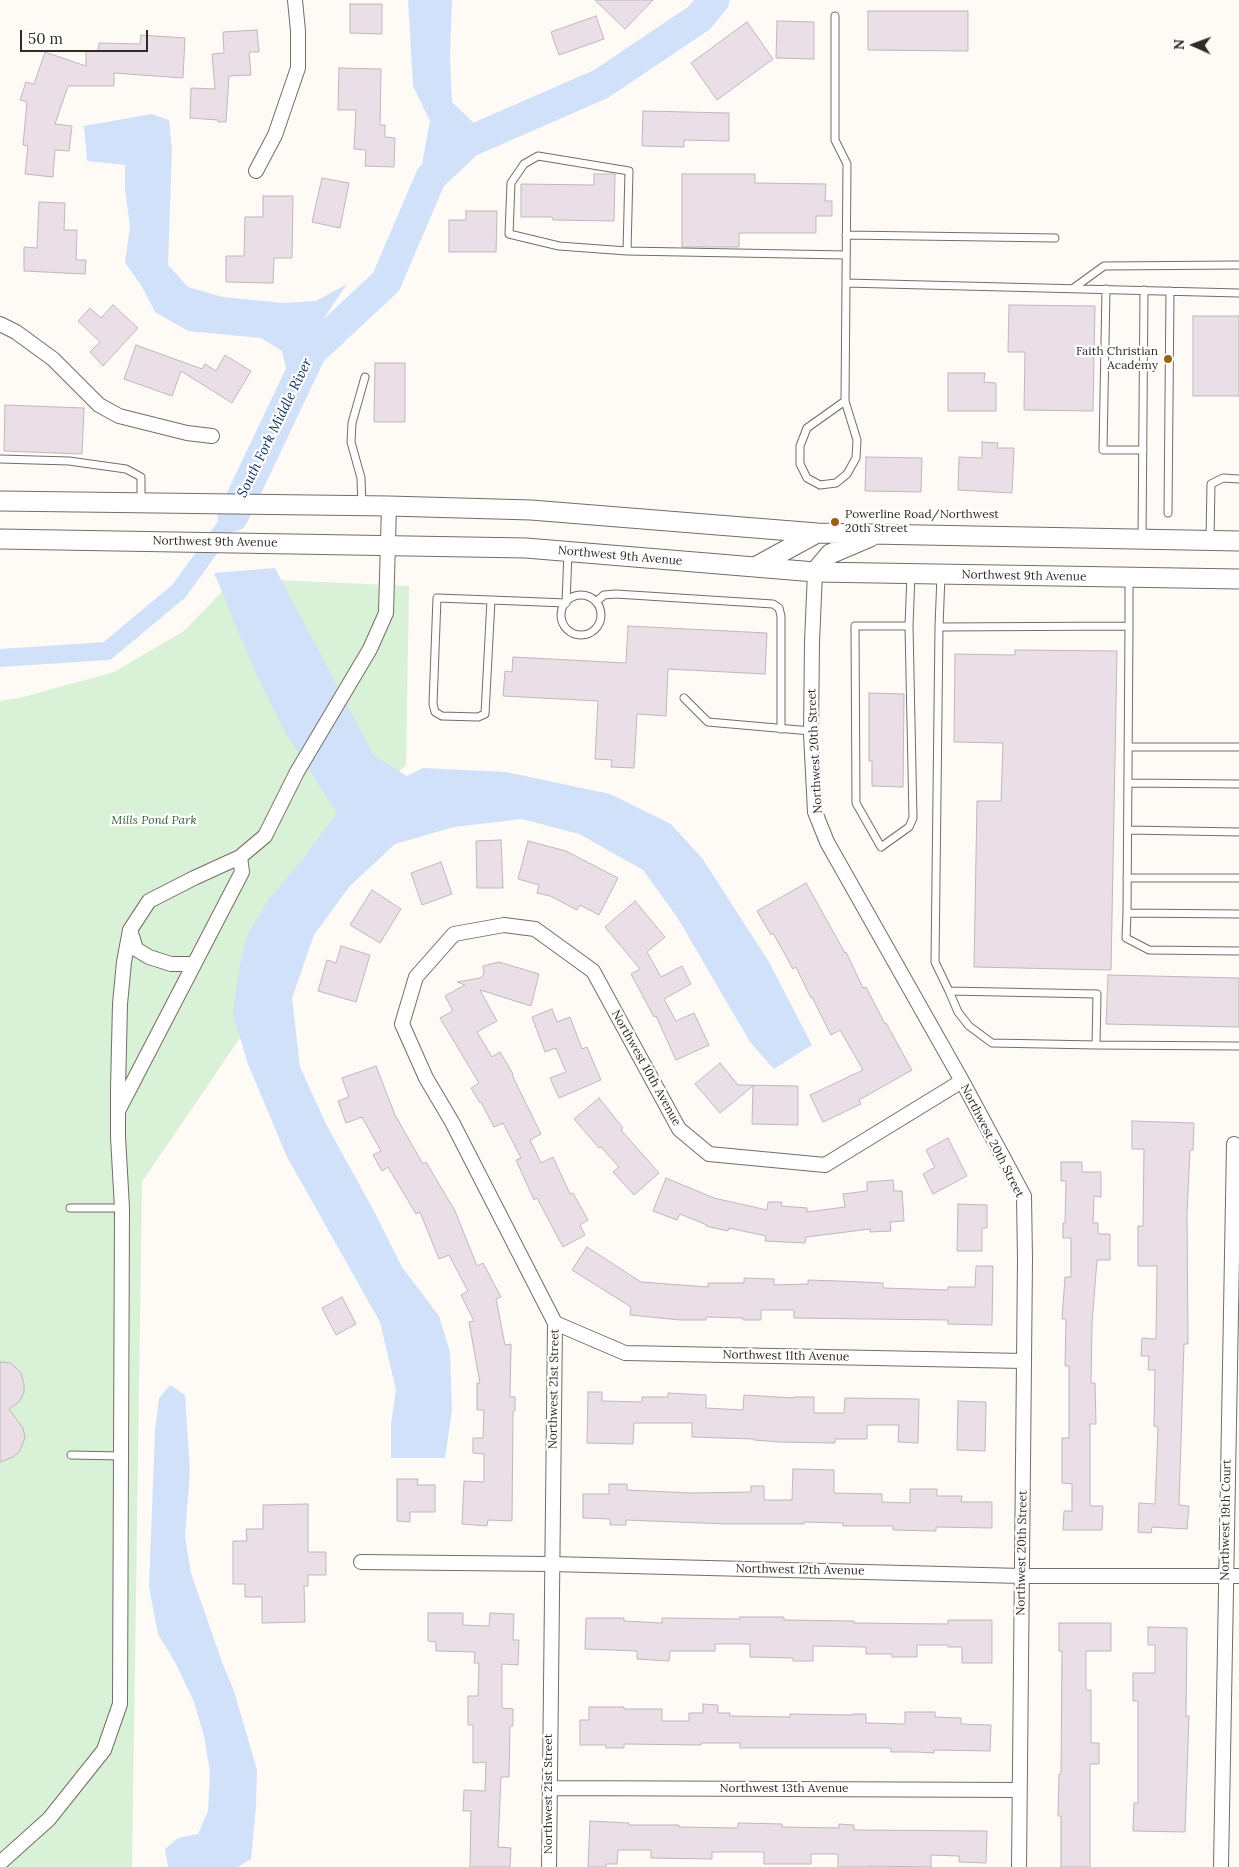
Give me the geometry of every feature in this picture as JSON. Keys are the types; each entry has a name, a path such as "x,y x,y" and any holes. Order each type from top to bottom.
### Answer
{"main road":[{"path":"0,501 388,506 531,510 817,533 1239,541"},
{"path":"755,567 817,533"},
{"path":"814,572 830,554 876,535"},
{"name":"Northwest 9th Avenue","path":"0,539 526,548 814,572 1239,580"}],"street":[{"path":"256,170 275,135 298,68 298,31 295,0"},
{"path":"0,324 16,332 52,359 100,405 119,416 187,433 212,436"},
{"path":"0,1863 49,1819 104,1750 120,1704 122,1208 118,1112 120,1004 124,962 130,930 149,901 240,857 265,836 298,772 370,649 386,613 388,506"},
{"name":"Northwest 20th Street","path":"814,572 812,731 815,812 827,842 962,1081 1024,1196 1022,1576 1018,1790 1019,1867"},
{"path":"118,1112 242,872 240,857"},
{"name":"Northwest 10th Avenue","path":"454,934 504,924 535,929 592,971 679,1129 709,1154 825,1165 962,1081"},
{"path":"130,930 136,949 149,957 171,964 194,964"},
{"name":"Northwest 21st Street","path":"454,934 416,977 402,1024 426,1078 452,1122 555,1323 549,1867"},
{"name":"Northwest 19th Court","path":"1221,1867 1232,1575 1234,1144"},
{"name":"Northwest 11th Avenue","path":"555,1323 625,1353 1024,1361"},
{"name":"Northwest 12th Avenue","path":"361,1562 551,1564 1022,1576 1232,1575"},
{"name":"Northwest 13th Avenue","path":"549,1788 1018,1790"}],"lane":[{"path":"835,16 835,140 847,164 845,401 857,440 856,458 847,474 836,483 820,484 807,478 800,464 800,446 807,428 845,401"},
{"path":"627,251 629,171 538,156 524,164 511,182 509,234 559,246 627,251 846,255"},
{"path":"846,235 1055,238"},
{"path":"1074,288 1104,266 1239,265"},
{"path":"846,282 1239,293"},
{"path":"1106,288 1103,450 1143,450"},
{"path":"1142,539 1144,290"},
{"path":"1168,513 1170,291"},
{"path":"362,506 361,478 351,442 352,423 366,378"},
{"path":"0,459 69,461 126,469 141,477 140,504"},
{"path":"1210,540 1211,484 1223,478 1239,479"},
{"path":"491,600 487,707 485,714 478,717 442,716 435,712 433,704 437,598 491,600 566,603 577,595 590,597 596,602 601,613 598,626 588,634 582,635 570,632 562,621 561,614 566,603 568,552"},
{"path":"909,626 856,626 856,803 881,847 909,827 913,818 909,626 911,574"},
{"path":"941,574 935,962 958,1012 969,1026 992,1043 1239,1046"},
{"path":"1129,578 1126,938 1149,950 1239,951"},
{"path":"596,602 604,595 616,594 772,604 779,608 782,616 781,729"},
{"path":"939,627 1129,626"},
{"path":"684,698 708,722 812,731"},
{"path":"1128,747 1239,747"},
{"path":"1128,783 1239,784"},
{"path":"1128,830 1239,832"},
{"path":"1127,878 1239,878"},
{"path":"1127,913 1239,914"},
{"path":"949,990 1097,994 1096,1045"},
{"path":"70,1208 122,1208"},
{"path":"71,1456 121,1456"}],"green space":[{"name":"Mills Pond Park","path":"235,578 409,586 406,765 341,826 246,1029 142,1182 132,1867 0,1867 0,701 23,697 114,672 184,631"}],"water":[{"path":"408,0 452,0 450,55 452,102 475,124 422,164 430,121 413,86"},
{"path":"152,114 169,120 172,149 168,265 188,287 223,297 283,303 316,301 347,284 287,373 282,351 261,338 188,331 155,312 141,285 125,263 130,226 125,190 125,165 87,161 84,126"},
{"path":"275,568 374,756 407,776 423,768 506,772 610,794 671,824 702,858 769,962 812,1045 774,1069 750,1042 677,917 643,870 579,834 522,819 454,827 395,844 349,887 314,935 292,998 300,1067 326,1124 375,1213 402,1267 439,1316 450,1352 452,1410 445,1458 391,1458 391,1424 396,1390 380,1322 287,1157 248,1064 233,1014 239,969 248,934 270,898 302,860 337,813 285,732 255,671 214,573"},
{"path":"170,1385 185,1395 190,1471 185,1536 191,1573 234,1691 257,1770 251,1859 238,1867 168,1867 165,1849 178,1838 198,1834 208,1811 210,1772 204,1736 194,1702 176,1664 158,1634 149,1587 155,1431 159,1398"}],"building":[{"path":"595,0 653,0 625,29"},
{"path":"350,4 382,4 382,34 350,33"},
{"path":"868,11 968,11 968,51 868,50"},
{"path":"596,16 604,39 559,55 551,32"},
{"path":"777,21 814,22 814,59 776,58"},
{"path":"747,22 773,59 717,100 691,63"},
{"path":"257,30 259,52 249,52 251,75 229,76 226,122 190,118 191,88 215,89 212,54 224,53 223,32"},
{"path":"141,35 185,38 183,78 114,73 114,86 68,86 55,124 72,126 69,151 55,150 53,177 25,174 28,146 23,145 27,102 20,100 26,82 34,84 45,52 86,66 86,51 98,51 99,43 140,44"},
{"path":"339,68 381,69 380,125 385,125 385,137 395,138 394,167 365,166 366,150 354,149 356,110 338,110"},
{"path":"643,111 729,113 729,141 684,140 684,147 642,146"},
{"path":"594,174 615,174 614,221 553,220 552,217 521,217 521,184 594,185"},
{"path":"682,174 755,174 755,183 826,184 825,201 832,201 832,216 816,216 816,233 739,233 739,247 682,247"},
{"path":"322,178 349,183 340,228 312,222"},
{"path":"263,196 293,196 292,258 274,258 273,283 226,282 226,256 244,256 245,217 263,217"},
{"path":"39,202 65,203 64,230 77,230 76,260 86,260 85,274 24,271 24,247 37,248"},
{"path":"466,211 497,211 496,252 449,252 449,220 466,220"},
{"path":"113,305 138,328 103,366 90,352 100,342 78,321 90,308 101,318"},
{"path":"1009,305 1095,306 1093,411 1024,410 1025,352 1008,352"},
{"path":"1193,316 1239,316 1239,396 1193,396"},
{"path":"136,345 202,369 205,364 216,371 225,355 251,371 232,403 181,371 172,396 124,379"},
{"path":"375,363 405,363 405,422 374,422"},
{"path":"948,373 985,373 984,382 996,383 996,411 948,411"},
{"path":"5,405 84,408 82,454 4,451"},
{"path":"982,442 998,443 997,448 1014,448 1012,493 958,490 959,457 982,458"},
{"path":"866,457 922,458 921,492 865,491"},
{"path":"628,626 767,633 765,674 668,669 666,716 637,714 634,768 611,767 612,760 595,759 598,701 503,696 505,671 512,672 513,657 626,663"},
{"path":"1015,650 1117,651 1111,970 974,967 977,801 1001,801 1003,743 954,742 955,654 1015,655"},
{"path":"869,693 904,694 903,787 872,786 872,761 869,761"},
{"path":"501,840 503,888 477,888 476,841"},
{"path":"528,841 566,851 618,878 599,915 580,905 577,910 550,896 537,893 539,885 518,879"},
{"path":"441,862 452,894 422,905 411,873"},
{"path":"806,883 846,952 863,988 866,987 912,1070 859,1100 861,1104 823,1122 810,1095 863,1070 840,1030 831,1035 796,967 793,969 773,933 771,935 757,911"},
{"path":"372,890 401,909 380,943 350,925"},
{"path":"635,901 665,937 647,952 661,977 682,966 691,984 664,999 676,1021 694,1013 709,1045 676,1060 656,1016 654,1017 631,974 640,969 605,927"},
{"path":"341,946 370,955 356,1002 318,991 327,960 336,963"},
{"path":"499,962 539,974 531,1006 480,990 497,1021 477,1032 492,1057 500,1052 513,1074 541,1134 530,1140 541,1163 553,1157 570,1194 573,1193 588,1220 580,1225 585,1235 563,1247 537,1198 534,1200 516,1160 521,1158 503,1123 494,1127 481,1102 471,1088 479,1083 440,1018 453,1011 445,996 465,985 457,982 480,978 484,974 483,966"},
{"path":"1108,975 1239,978 1239,1027 1106,1024"},
{"path":"552,1009 557,1022 570,1017 582,1049 587,1047 601,1080 559,1098 550,1078 566,1072 556,1048 545,1052 532,1017"},
{"path":"720,1063 738,1085 798,1086 798,1125 752,1124 753,1086 720,1113 695,1084"},
{"path":"376,1066 395,1115 423,1164 426,1162 455,1211 477,1266 483,1263 501,1297 496,1299 505,1345 511,1344 510,1397 515,1397 515,1411 513,1411 512,1521 488,1520 487,1526 462,1524 464,1481 484,1482 484,1454 473,1453 473,1438 483,1438 484,1410 477,1410 477,1383 480,1383 469,1322 474,1321 461,1295 468,1291 449,1255 439,1259 420,1212 416,1214 388,1167 382,1171 373,1155 381,1151 362,1117 346,1123 338,1101 349,1097 342,1078"},
{"path":"599,1098 623,1128 621,1130 659,1173 634,1195 613,1172 619,1167 601,1147 599,1148 574,1119"},
{"path":"1132,1121 1194,1123 1193,1150 1190,1150 1187,1214 1188,1344 1184,1344 1179,1505 1189,1506 1187,1529 1152,1527 1151,1533 1138,1532 1139,1503 1155,1504 1158,1427 1154,1426 1155,1370 1148,1370 1149,1356 1141,1356 1142,1338 1156,1339 1157,1266 1138,1266 1138,1226 1143,1226 1144,1149 1132,1149"},
{"path":"948,1138 967,1176 933,1194 923,1174 935,1167 926,1150"},
{"path":"1061,1162 1082,1162 1082,1172 1101,1172 1101,1197 1094,1196 1093,1223 1098,1223 1098,1234 1110,1234 1110,1260 1097,1260 1092,1323 1091,1383 1095,1383 1096,1424 1090,1424 1090,1506 1103,1506 1102,1530 1063,1530 1064,1511 1072,1511 1072,1484 1062,1483 1062,1438 1069,1438 1069,1366 1065,1366 1066,1319 1062,1319 1065,1277 1071,1277 1071,1238 1063,1238 1066,1181 1061,1181"},
{"path":"666,1178 714,1198 767,1210 768,1202 782,1202 781,1206 807,1208 807,1212 845,1207 843,1194 867,1191 867,1182 893,1180 894,1191 902,1191 904,1221 890,1222 891,1231 870,1232 870,1229 806,1237 805,1243 765,1241 766,1236 729,1228 728,1231 706,1226 680,1214 677,1220 653,1211"},
{"path":"958,1204 987,1205 987,1228 982,1228 982,1251 957,1251"},
{"path":"587,1247 641,1282 708,1287 708,1283 744,1283 744,1278 774,1279 774,1285 808,1284 808,1280 883,1283 883,1288 948,1290 948,1287 975,1287 976,1266 993,1266 992,1325 948,1324 948,1320 794,1318 794,1310 761,1310 761,1320 706,1317 706,1320 680,1320 630,1315 631,1307 572,1270"},
{"path":"342,1297 356,1324 336,1335 322,1308"},
{"path":"0,1362 11,1363 21,1373 24,1393 19,1402 9,1409 23,1428 25,1438 19,1452 13,1457 0,1462"},
{"path":"588,1392 602,1392 602,1401 642,1402 642,1397 668,1397 668,1393 706,1395 706,1408 743,1410 744,1395 794,1398 814,1397 814,1413 844,1413 845,1398 919,1399 918,1443 898,1442 899,1425 867,1425 867,1439 835,1439 835,1443 692,1437 692,1423 634,1423 633,1444 587,1443"},
{"path":"958,1401 986,1402 985,1451 957,1450"},
{"path":"793,1469 834,1470 834,1493 882,1494 882,1502 910,1503 910,1489 937,1489 937,1496 962,1496 961,1502 992,1502 992,1528 936,1527 936,1531 893,1530 893,1526 843,1526 843,1523 726,1524 626,1520 626,1525 610,1525 610,1519 583,1518 583,1494 609,1494 609,1484 627,1484 627,1490 691,1493 751,1492 751,1486 764,1486 764,1500 792,1500"},
{"path":"397,1479 418,1479 417,1485 435,1485 435,1512 410,1512 410,1522 397,1521"},
{"path":"308,1504 308,1552 326,1552 326,1575 308,1575 308,1586 304,1586 305,1622 262,1623 262,1597 245,1597 245,1584 233,1584 233,1541 247,1541 246,1529 263,1529 263,1505"},
{"path":"428,1613 463,1613 463,1625 489,1626 490,1613 514,1614 513,1640 519,1640 518,1665 502,1664 502,1708 513,1709 513,1726 510,1726 509,1777 501,1777 498,1847 511,1848 510,1867 470,1867 471,1811 463,1811 464,1790 485,1791 486,1762 473,1763 473,1725 468,1725 468,1696 478,1696 479,1663 474,1663 475,1652 436,1651 436,1642 428,1641"},
{"path":"740,1617 784,1617 784,1620 854,1621 854,1623 948,1624 948,1620 992,1620 992,1663 962,1663 962,1647 948,1647 948,1645 917,1645 917,1657 892,1657 892,1654 866,1654 866,1647 813,1646 813,1661 793,1661 793,1658 750,1657 750,1644 715,1644 715,1651 670,1651 669,1661 637,1659 637,1651 585,1649 586,1618 624,1618 624,1621 662,1623 662,1618 740,1619"},
{"path":"1059,1623 1111,1623 1111,1651 1086,1651 1086,1690 1091,1690 1091,1743 1099,1743 1099,1764 1090,1764 1090,1867 1061,1867 1061,1816 1058,1816 1059,1774 1061,1774 1062,1651 1059,1651"},
{"path":"1148,1627 1187,1628 1186,1716 1189,1716 1185,1832 1133,1831 1134,1803 1138,1803 1138,1701 1133,1701 1133,1673 1155,1673 1155,1645 1148,1645"},
{"path":"703,1704 718,1705 718,1713 730,1713 730,1716 790,1717 790,1714 866,1714 866,1723 905,1724 905,1712 935,1712 935,1717 961,1718 961,1724 991,1725 990,1751 934,1750 934,1753 891,1752 891,1748 740,1748 740,1743 701,1743 701,1745 624,1744 624,1748 606,1748 606,1745 580,1745 580,1720 589,1720 589,1707 662,1709 662,1721 689,1721 689,1713 703,1713"},
{"path":"590,1821 629,1823 629,1825 679,1825 679,1827 738,1828 738,1823 782,1824 782,1827 839,1828 839,1824 854,1825 854,1830 987,1831 986,1863 959,1862 959,1856 931,1855 931,1867 838,1867 838,1854 811,1854 811,1864 764,1864 764,1852 712,1852 712,1859 651,1858 651,1850 618,1850 617,1864 606,1864 606,1867 588,1867"}],"waterway":[{"name":"South Fork Middle River","path":"233,516 311,352 386,282 431,177 468,142 601,84 699,18 714,0"},
{"path":"0,658 107,651 179,591 233,516"}],"place":[{"name":"Faith Christian Academy","path":"1168,359"},
{"name":"Powerline Road/Northwest 20th Street","path":"835,522"}]}
